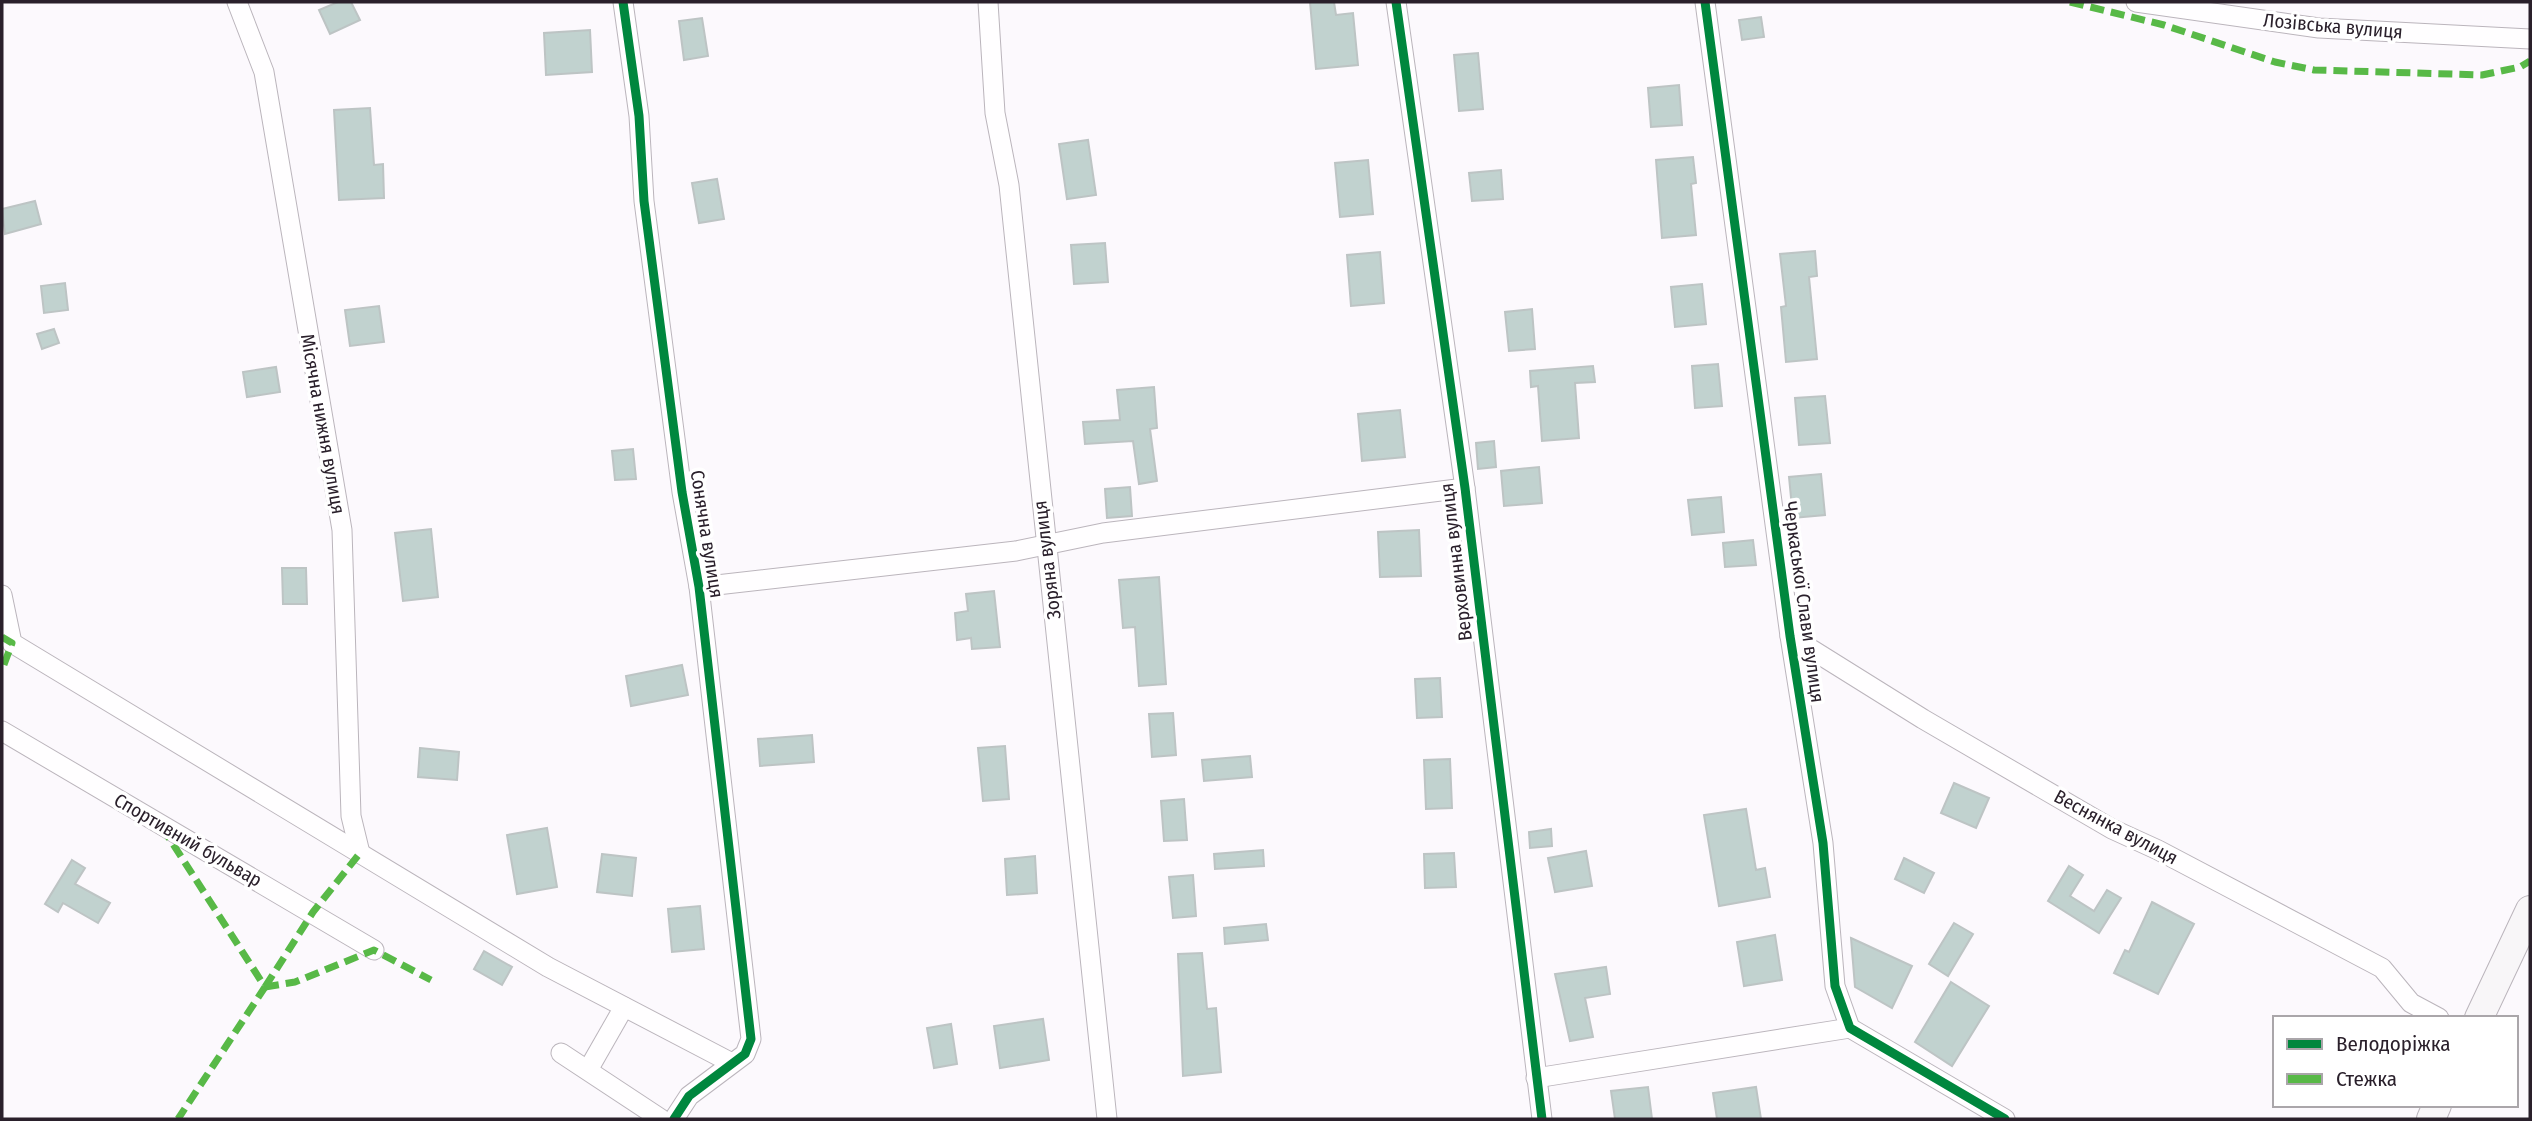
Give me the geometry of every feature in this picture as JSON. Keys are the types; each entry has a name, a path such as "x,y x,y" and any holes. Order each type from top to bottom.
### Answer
{"street":[{"name":"Місячна нижня вулиця","path":"237,2 264,72 342,530 351,816 360,853"},
{"name":"Сонячна вулиця","path":"623,2 639,116 643,201 682,492 699,587 751,1039 744,1054 730,1062 689,1097 674,1119"},
{"name":"Зоряна вулиця","path":"988,2 995,113 1009,185 1044,545 1095,980 1107,1119"},
{"name":"Верховинна вулиця","path":"1396,2 1465,488 1542,1119"},
{"name":"Черкаської Слави вулиця","path":"1705,2 1790,636 1823,843 1835,986 1850,1028"},
{"name":"Лозівська вулиця","path":"2137,2 2319,28 2530,39"},
{"path":"699,587 1044,545 1103,533 1465,488"},
{"path":"2,595 12,643 548,967 730,1062"},
{"name":"Веснянка вулиця","path":"1790,636 1923,719 2112,829 2182,862 2382,968 2411,1003 2435,1016"},
{"name":"Спортивний бульвар","path":"2,732 374,950"},
{"path":"2480,1016 2530,910"},
{"path":"588,1070 624,1007"},
{"path":"1536,1079 1850,1028 2005,1119"},
{"path":"561,1053 662,1119"}],"building":[{"path":"338,2 351,2 360,20 330,34 319,10"},
{"path":"1310,2 1334,2 1336,15 1353,13 1358,65 1316,69"},
{"path":"1761,17 1764,37 1742,40 1739,20"},
{"path":"702,18 708,56 684,60 679,21"},
{"path":"590,30 592,72 546,75 544,33"},
{"path":"1478,53 1483,109 1459,111 1454,55"},
{"path":"1679,85 1682,125 1651,127 1648,88"},
{"path":"370,108 374,165 383,164 384,198 339,200 334,110"},
{"path":"1088,140 1096,195 1067,199 1059,144"},
{"path":"1693,157 1696,183 1691,184 1696,235 1662,238 1656,160"},
{"path":"1368,160 1373,214 1340,217 1335,163"},
{"path":"1501,170 1503,199 1472,201 1469,173"},
{"path":"717,179 724,219 699,223 692,183"},
{"path":"35,201 41,224 5,234 2,209"},
{"path":"1105,243 1108,282 1074,284 1071,245"},
{"path":"1815,251 1817,276 1809,277 1817,359 1786,362 1781,307 1786,306 1780,254"},
{"path":"1380,252 1384,303 1351,306 1347,255"},
{"path":"65,283 68,310 44,313 41,286"},
{"path":"1702,284 1706,324 1675,327 1671,287"},
{"path":"379,306 384,342 350,346 345,310"},
{"path":"1532,309 1535,349 1509,351 1505,312"},
{"path":"54,329 59,343 42,349 37,334"},
{"path":"1718,364 1722,406 1695,408 1692,366"},
{"path":"1593,366 1595,382 1575,383 1579,438 1542,441 1538,386 1531,387 1530,371"},
{"path":"276,367 280,392 247,397 243,372"},
{"path":"1154,387 1157,428 1150,429 1157,481 1139,484 1133,441 1085,444 1083,422 1120,420 1117,390"},
{"path":"1825,396 1830,443 1799,445 1795,398"},
{"path":"1400,410 1405,457 1362,461 1358,414"},
{"path":"1494,441 1496,467 1478,469 1476,443"},
{"path":"633,449 636,479 615,480 612,451"},
{"path":"1539,467 1542,503 1504,506 1501,471"},
{"path":"1821,474 1825,515 1793,518 1789,477"},
{"path":"1130,487 1132,516 1107,518 1105,489"},
{"path":"1721,497 1724,532 1692,535 1688,500"},
{"path":"431,529 438,597 403,601 395,533"},
{"path":"1419,530 1421,576 1380,577 1378,532"},
{"path":"1753,540 1756,565 1725,567 1723,543"},
{"path":"282,568 306,568 307,604 283,604"},
{"path":"1159,577 1166,684 1139,686 1135,627 1123,628 1119,580"},
{"path":"994,591 1000,647 972,649 971,638 957,640 955,613 968,611 966,594"},
{"path":"682,665 688,695 631,706 626,676"},
{"path":"1440,678 1442,717 1417,718 1415,679"},
{"path":"1173,713 1176,755 1152,757 1149,714"},
{"path":"812,735 814,762 760,766 758,739"},
{"path":"1005,746 1009,799 983,801 978,748"},
{"path":"420,748 459,752 457,780 418,777"},
{"path":"1250,756 1252,777 1204,781 1202,760"},
{"path":"1450,759 1452,808 1426,809 1424,760"},
{"path":"1954,783 1989,798 1976,828 1941,813"},
{"path":"1184,799 1187,840 1164,841 1161,801"},
{"path":"1746,809 1756,870 1765,868 1770,897 1719,906 1704,815"},
{"path":"547,828 557,887 517,894 507,835"},
{"path":"1551,829 1552,846 1530,848 1529,832"},
{"path":"1263,850 1264,866 1215,869 1214,854"},
{"path":"1586,851 1592,886 1555,892 1548,858"},
{"path":"1454,853 1456,887 1425,888 1424,854"},
{"path":"602,854 636,858 632,896 597,892"},
{"path":"1035,856 1037,893 1007,895 1005,859"},
{"path":"1904,858 1934,873 1924,893 1895,879"},
{"path":"72,860 85,868 75,884 110,903 98,923 63,903 58,912 45,904"},
{"path":"2069,866 2083,875 2070,896 2094,911 2107,890 2121,898 2099,933 2048,901"},
{"path":"1193,875 1196,916 1173,918 1169,877"},
{"path":"2152,902 2194,924 2158,994 2114,973 2125,950 2129,952"},
{"path":"700,906 704,949 672,952 668,909"},
{"path":"1954,923 1973,934 1948,976 1929,964"},
{"path":"1266,924 1268,940 1225,944 1224,928"},
{"path":"1775,935 1782,980 1744,986 1737,942"},
{"path":"1851,938 1912,966 1892,1008 1855,987"},
{"path":"484,951 512,967 502,985 474,969"},
{"path":"1202,953 1207,1009 1216,1008 1221,1072 1183,1076 1178,954"},
{"path":"1606,967 1610,994 1585,998 1593,1037 1570,1041 1555,974"},
{"path":"1951,982 1989,1006 1952,1066 1915,1042"},
{"path":"1043,1019 1049,1060 1000,1068 994,1026"},
{"path":"951,1024 957,1064 934,1068 927,1028"},
{"path":"1648,1087 1652,1119 1615,1119 1611,1091"},
{"path":"1756,1087 1761,1119 1717,1119 1713,1093"}],"marked path":[{"path":"2070,2 2164,25 2275,62 2314,70 2482,75 2520,67 2530,61"},
{"path":"2,637 12,643 2,670"},
{"path":"162,827 265,987 178,1119"},
{"path":"265,987 313,912 360,853"},
{"path":"265,987 295,982 374,950 431,980"}],"cycle path":[{"path":"623,2 639,116 644,201 682,492 699,587 751,1039 745,1054 689,1096 674,1119"},
{"path":"1396,2 1465,488 1542,1119"},
{"path":"1705,2 1790,636 1823,843 1835,986 1850,1028 2005,1119"}]}
